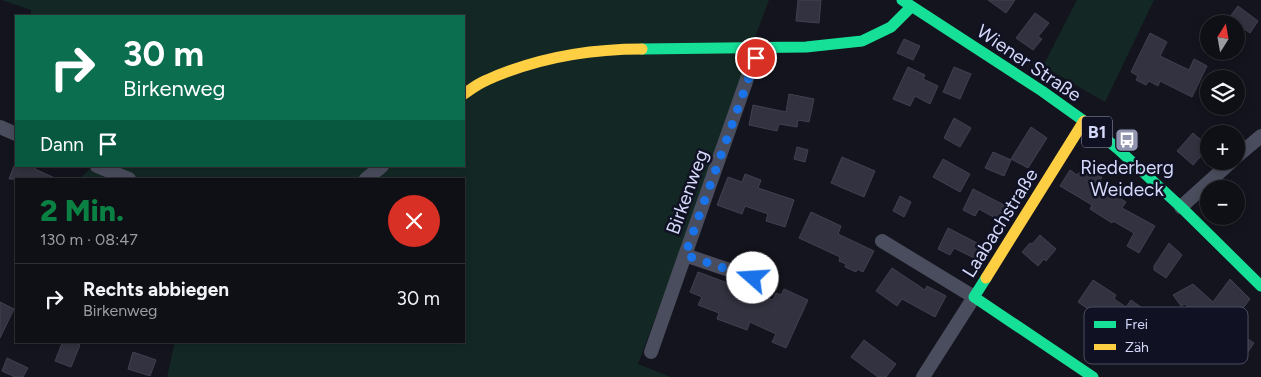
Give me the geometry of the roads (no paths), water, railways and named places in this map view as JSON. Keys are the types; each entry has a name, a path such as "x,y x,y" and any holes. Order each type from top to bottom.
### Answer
{"street":[{"path":"465,93 486,80 570,54 609,49 806,47 862,41 891,27 906,4"},
{"name":"Wiener Straße","path":"906,4 1042,91 1084,121 1181,207 1261,286"},
{"name":"Birkenweg","path":"651,352 748,76 756,58 765,48"},
{"name":"Laabachstraße","path":"1084,121 974,297 1093,377"},
{"path":"0,127 15,134"},
{"path":"1245,149 1261,136"},
{"path":"99,167 126,178"},
{"path":"367,178 381,167"},
{"path":"1181,207 1222,170"},
{"path":"882,241 974,297 923,377"},
{"path":"685,255 753,278"}],"place":[{"name":"Riederberg Weideck","path":"1127,140"}]}
